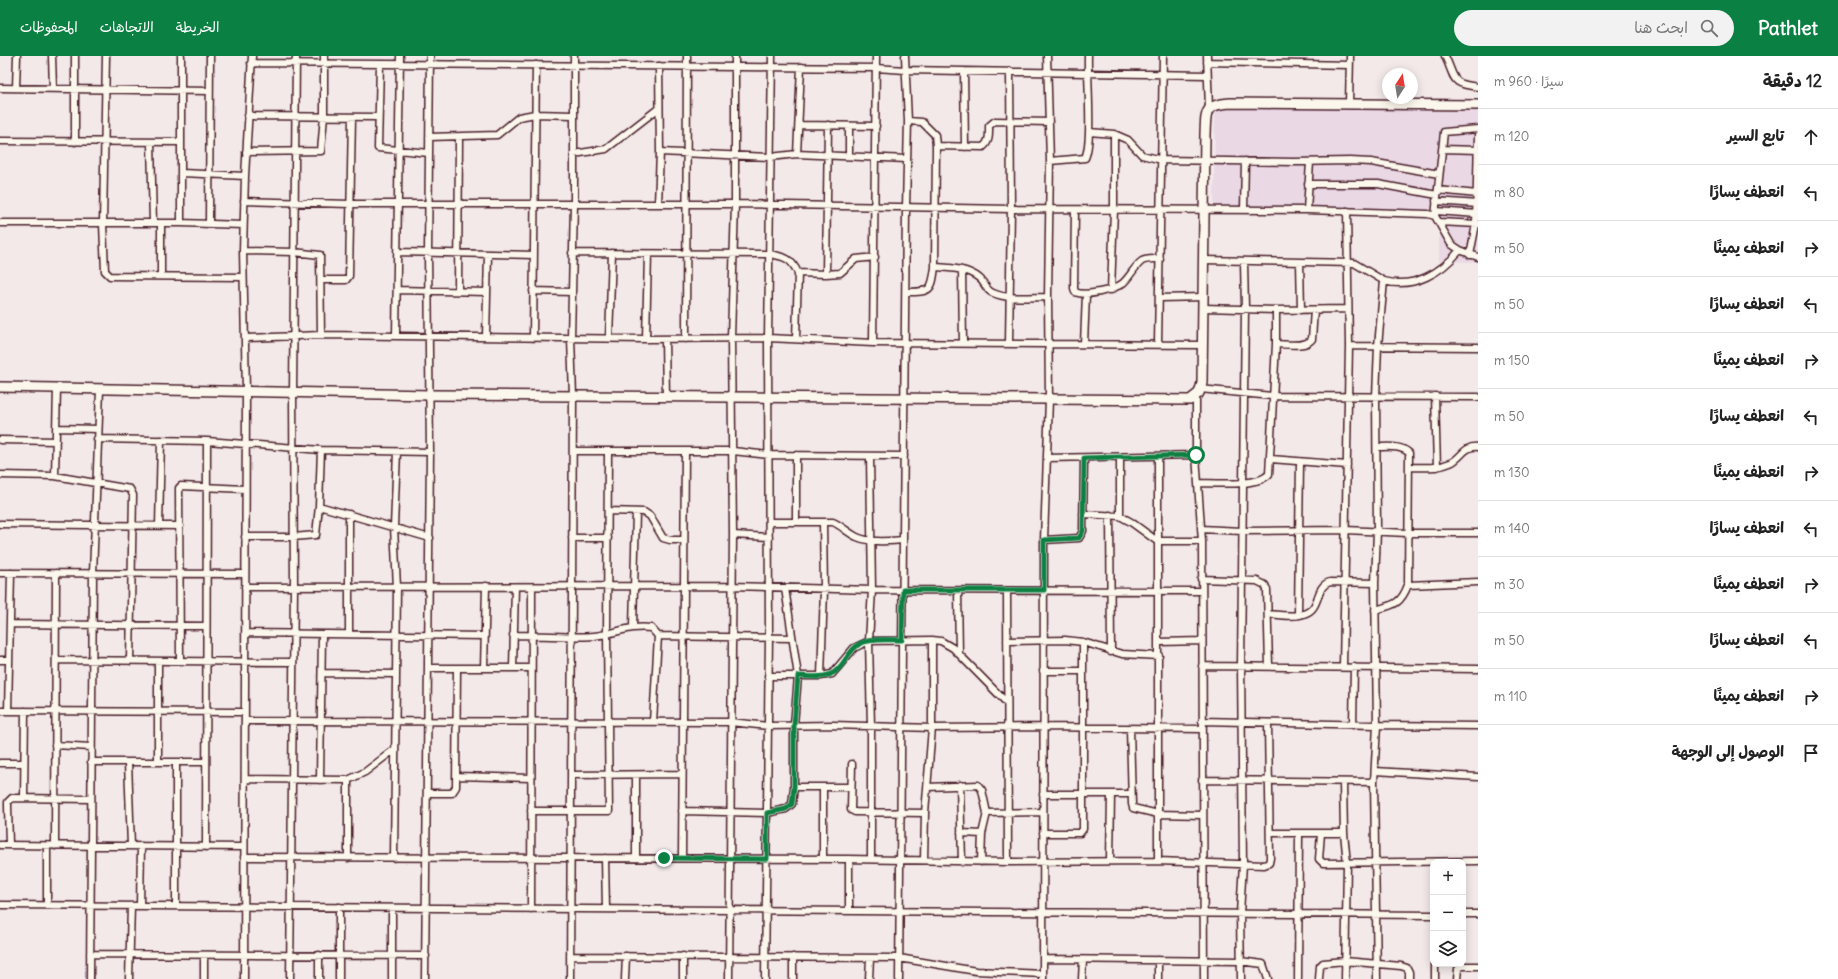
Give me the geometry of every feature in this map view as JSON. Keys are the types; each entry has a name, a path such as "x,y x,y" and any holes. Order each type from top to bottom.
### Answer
{"main road":[{"path":"0,387 431,395 1190,400 1198,393 1202,345 1204,308 1205,120 1209,108 1216,104 1230,103 1478,105"}],"street":[{"path":"16,88 17,56"},
{"path":"52,56 53,88"},
{"path":"75,56 75,142"},
{"path":"106,56 103,224 105,271 110,276 243,276"},
{"path":"181,56 181,223"},
{"path":"208,223 210,173 210,56"},
{"path":"246,152 321,151 324,116 324,56"},
{"path":"368,56 368,63"},
{"path":"396,336 400,56"},
{"path":"425,979 431,395 428,253 430,56"},
{"path":"570,979 573,451 571,338 574,204 574,56"},
{"path":"686,339 687,56"},
{"path":"729,979 730,722 732,636 731,586 733,535 733,397 731,338 732,254 735,204 735,56"},
{"path":"765,979 769,636 768,338 772,56"},
{"path":"873,343 876,56"},
{"path":"899,979 904,343 908,121 905,56"},
{"path":"570,956 899,958 976,971 1043,977 1044,540 1049,398 1048,210 1050,161 1047,56"},
{"path":"1050,161 1085,158 1088,152 1088,56"},
{"path":"1158,344 1162,210 1163,56"},
{"path":"1350,56 1350,104"},
{"path":"1445,56 1456,81 1464,86 1478,87"},
{"path":"244,979 246,338 243,276 243,225 244,176 252,59 296,59 324,63 380,64 735,66 1207,75"},
{"path":"290,979 292,662 294,587 293,335 296,59"},
{"path":"1209,108 1207,59 1349,65"},
{"path":"380,64 378,148 429,153"},
{"path":"533,338 536,65"},
{"path":"658,204 660,152 659,66"},
{"path":"797,154 801,67"},
{"path":"964,71 965,147"},
{"path":"1009,343 1011,209 1010,71"},
{"path":"0,88 209,91"},
{"path":"574,154 606,149 659,108"},
{"path":"430,137 497,135 515,119 535,114 573,115"},
{"path":"248,116 378,117"},
{"path":"321,280 348,279 352,117"},
{"path":"906,292 924,292 930,289 933,283 935,266 935,135 926,125 918,120 908,121"},
{"path":"936,146 983,147 987,145 989,126 995,121 1049,122"},
{"path":"799,125 876,126"},
{"path":"826,274 828,126"},
{"path":"849,156 850,126"},
{"path":"1478,129 1446,131 1443,134 1435,214 1447,238 1460,250 1478,257"},
{"path":"1089,132 1114,134 1128,140 1142,155 1162,160 1205,162 1371,162 1439,174"},
{"path":"1111,290 1114,210 1114,134"},
{"path":"1470,255 1477,224 1478,135"},
{"path":"458,291 459,137"},
{"path":"0,141 181,142"},
{"path":"151,142 153,223"},
{"path":"1442,149 1478,150"},
{"path":"660,152 770,157 797,154 907,159"},
{"path":"1244,210 1245,161"},
{"path":"1308,210 1310,162"},
{"path":"182,173 210,173 244,176"},
{"path":"1308,184 1378,184 1477,204"},
{"path":"1437,196 1477,194"},
{"path":"244,202 350,204 397,202 429,204 735,204 827,205 875,208 1204,211 1308,210 1477,214"},
{"path":"1075,210 1075,292 1079,294 1086,294 1111,290 1123,283 1142,261 1147,259 1160,260"},
{"path":"1343,667 1349,346 1347,211"},
{"path":"1439,222 1477,224"},
{"path":"0,223 208,223 243,225"},
{"path":"161,223 161,275"},
{"path":"1204,260 1244,262 1348,262 1354,263 1384,281 1395,284 1423,279 1440,270 1460,250"},
{"path":"243,251 294,252 320,255 321,335"},
{"path":"398,252 534,255"},
{"path":"572,253 770,254 788,259 794,263 798,273 796,339"},
{"path":"609,338 612,253"},
{"path":"486,337 488,254"},
{"path":"646,339 648,254"},
{"path":"798,273 840,273 856,259 875,257"},
{"path":"1241,979 1240,913 1243,864 1240,722 1242,483 1245,394 1244,262"},
{"path":"1300,262 1301,310"},
{"path":"935,266 962,270 980,278 987,289 993,293 1010,297 1048,297"},
{"path":"962,270 963,343"},
{"path":"1377,979 1374,782 1377,725 1375,610 1377,531 1376,397 1378,346 1384,281"},
{"path":"397,290 487,292"},
{"path":"534,291 572,292"},
{"path":"1084,344 1086,294"},
{"path":"1160,298 1204,297"},
{"path":"1204,308 1276,310 1348,309"},
{"path":"1198,483 1242,483 1267,477 1269,474 1276,344 1276,310"},
{"path":"1276,344 1304,344 1310,342 1312,339 1314,310"},
{"path":"246,338 293,335 646,339 768,338 873,343 1202,345"},
{"path":"665,339 666,397"},
{"path":"1349,346 1478,346"},
{"path":"55,476 57,388"},
{"path":"90,979 93,574 100,390"},
{"path":"1204,979 1202,913 1202,541 1196,455 1198,393 1272,396 1478,397"},
{"path":"1435,396 1437,467"},
{"path":"56,428 98,429"},
{"path":"97,438 245,443 294,449 430,452"},
{"path":"0,440 56,441"},
{"path":"159,526 161,440"},
{"path":"206,847 207,441"},
{"path":"1375,610 1395,604 1402,599 1408,585 1407,533 1409,453 1399,447 1377,447"},
{"path":"1409,467 1437,467 1451,463 1468,448 1478,447"},
{"path":"245,537 293,537 316,535 319,506 321,450"},
{"path":"573,451 733,451 769,455 904,456"},
{"path":"682,858 685,451"},
{"path":"394,858 397,586 394,527 397,452"},
{"path":"531,811 609,811 607,634 608,452"},
{"path":"796,455 796,522"},
{"path":"1047,458 1196,455"},
{"path":"870,456 872,541 872,590 869,641 871,726 871,859"},
{"path":"1158,456 1158,861"},
{"path":"1120,457 1120,516"},
{"path":"1044,540 1079,538 1083,531 1084,458"},
{"path":"1271,459 1347,465"},
{"path":"1298,615 1300,462"},
{"path":"0,475 55,476 130,489 132,492 130,661"},
{"path":"180,661 180,487 245,489"},
{"path":"319,506 430,538"},
{"path":"608,511 644,512 650,516 663,538 670,540 684,540"},
{"path":"633,627 636,512"},
{"path":"349,514 349,634"},
{"path":"1083,514 1120,516 1131,522 1157,542 1202,541"},
{"path":"1110,515 1111,652"},
{"path":"769,522 823,522 839,524 857,538 872,541 903,540"},
{"path":"822,676 824,590 823,522"},
{"path":"0,524 180,526"},
{"path":"1201,529 1242,531 1346,530 1407,533 1478,533"},
{"path":"733,535 769,537"},
{"path":"572,538 608,538"},
{"path":"0,573 245,574"},
{"path":"8,711 11,573"},
{"path":"55,846 56,573"},
{"path":"1202,580 1257,581 1265,585 1267,590 1269,666"},
{"path":"1408,585 1478,582"},
{"path":"1268,614 1306,614 1314,607 1325,583 1375,583"},
{"path":"484,668 486,586"},
{"path":"245,587 731,586 824,590 1202,591"},
{"path":"513,668 515,587"},
{"path":"531,909 532,587"},
{"path":"682,811 767,813 789,808 792,804 794,787 794,725 798,676 785,588"},
{"path":"958,591 960,654"},
{"path":"1007,591 1008,862"},
{"path":"10,624 206,626"},
{"path":"513,635 571,636 607,634 633,627 651,628 658,636 653,722"},
{"path":"245,633 484,636"},
{"path":"320,780 322,634"},
{"path":"658,636 769,636 792,638"},
{"path":"768,676 822,676 832,674 838,669 854,648 869,641 932,640 947,644 960,654 1007,703"},
{"path":"924,860 925,812 932,728 932,640"},
{"path":"1007,641 1044,640 1083,642 1111,652 1159,656"},
{"path":"1159,642 1202,641"},
{"path":"1043,833 1082,832 1083,642"},
{"path":"0,660 9,660"},
{"path":"56,660 292,662"},
{"path":"158,661 158,762"},
{"path":"1202,666 1241,665 1478,669"},
{"path":"1353,725 1354,667"},
{"path":"428,668 531,668"},
{"path":"427,793 452,793 456,787 457,668"},
{"path":"1043,671 1083,671"},
{"path":"322,673 396,674"},
{"path":"0,711 245,712"},
{"path":"24,798 25,711"},
{"path":"1202,721 1353,725 1478,726"},
{"path":"244,722 730,722 768,726 1202,729"},
{"path":"244,857 824,858 962,862 1158,861 1264,865 1268,863 1270,858 1271,833 1268,723"},
{"path":"1130,728 1131,794 1134,808 1158,814 1202,815"},
{"path":"55,745 92,747"},
{"path":"244,779 348,780 365,772 395,749"},
{"path":"91,762 206,762"},
{"path":"128,762 131,846"},
{"path":"176,762 176,906"},
{"path":"0,763 24,763"},
{"path":"852,764 851,810 855,812 925,812"},
{"path":"1375,771 1478,777"},
{"path":"571,775 682,774"},
{"path":"636,775 636,858"},
{"path":"456,776 531,778"},
{"path":"348,780 348,858"},
{"path":"1202,780 1343,783 1374,782"},
{"path":"1343,783 1344,833 1347,863 1345,979"},
{"path":"928,786 960,785 980,787 987,813 982,834 981,862"},
{"path":"960,785 962,862"},
{"path":"794,787 851,787"},
{"path":"823,787 824,858"},
{"path":"1043,794 1131,794"},
{"path":"1110,861 1111,794"},
{"path":"9,846 8,802 12,798 91,799"},
{"path":"987,813 1043,812"},
{"path":"961,833 982,834"},
{"path":"1271,833 1344,833"},
{"path":"1298,979 1299,833"},
{"path":"1321,833 1320,862 1430,862"},
{"path":"0,845 244,847"},
{"path":"47,846 47,905"},
{"path":"140,906 141,846"},
{"path":"605,858 606,909"},
{"path":"849,859 849,911"},
{"path":"1466,861 1478,861"},
{"path":"0,905 1430,915"},
{"path":"129,979 131,906"},
{"path":"338,979 340,907"},
{"path":"392,908 392,979"},
{"path":"1466,914 1478,914"},
{"path":"90,954 426,956"},
{"path":"204,955 204,979"},
{"path":"319,955 319,979"},
{"path":"625,979 626,956"},
{"path":"683,956 683,979"},
{"path":"793,958 793,979"},
{"path":"869,979 870,958"},
{"path":"1044,959 1240,961 1263,964 1268,979"},
{"path":"1082,960 1082,979"},
{"path":"1158,960 1158,979"},
{"path":"1319,979 1320,966 1323,963 1345,961 1377,963 1407,968 1409,972 1409,979"},
{"path":"1457,979 1457,972 1461,966 1478,966"},
{"path":"1435,967 1435,979"}],"shaded area":[{"path":"1215,106 1478,109 1478,262 1439,261 1439,211 1214,208"}],"route":[{"path":"664,858 767,859 767,813 789,808 792,804 794,787 794,725 798,676 822,676 832,674 838,669 854,648 869,641 902,640 903,590 1044,590 1044,540 1079,538 1082,535 1084,458 1196,455"}]}
